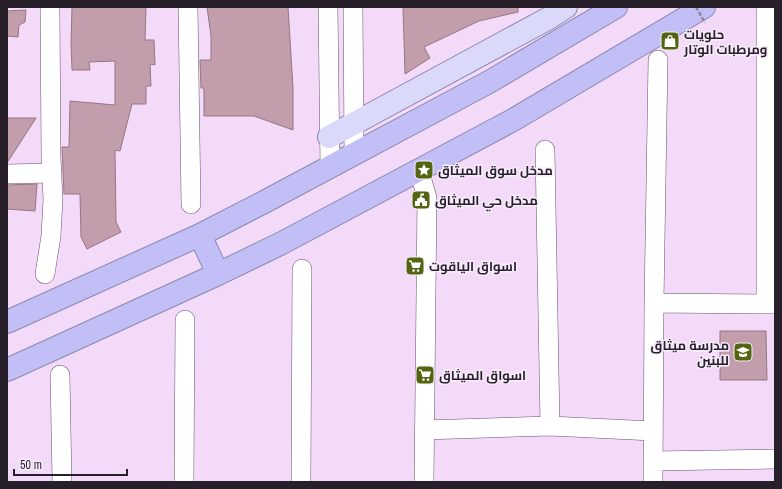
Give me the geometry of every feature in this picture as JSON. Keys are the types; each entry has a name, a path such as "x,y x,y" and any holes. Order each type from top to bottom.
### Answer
{"highway":[{"path":"7,322 200,235 489,82 616,7"},
{"path":"7,370 218,274 282,243 513,120 705,15"},
{"path":"200,235 218,274"}],"main road":[{"path":"329,137 549,18 566,7"}],"street":[{"path":"45,274 52,236 53,200 50,7"},
{"path":"188,7 191,204"},
{"path":"328,7 330,167"},
{"path":"352,7 354,154"},
{"path":"654,303 770,304 766,7"},
{"path":"653,482 658,60"},
{"path":"546,150 550,426"},
{"path":"420,170 427,198 424,482"},
{"path":"7,174 52,173"},
{"path":"301,482 302,269"},
{"path":"184,482 185,320"},
{"path":"60,375 62,482"},
{"path":"424,430 550,426 653,431"},
{"path":"653,461 775,459"}],"path":[{"path":"696,7 705,15"}],"building":[{"path":"72,7 146,7 145,40 154,40 155,65 150,64 151,86 146,86 146,104 132,104 120,151 115,150 116,222 121,232 87,249 81,237 80,194 64,194 62,147 69,147 70,101 115,105 115,61 89,62 90,70 72,70"},
{"path":"207,7 288,7 293,88 293,130 254,116 204,116 204,88 201,88 200,60 211,60 211,36"},
{"path":"403,7 518,7 518,12 479,21 424,47 430,58 405,74"},
{"path":"26,10 25,22 19,25 18,37 7,36 7,11"},
{"path":"7,118 36,118 7,163"},
{"path":"37,184 35,211 7,209 7,185"},
{"path":"720,331 766,331 767,380 720,380"}],"place":[{"name":"حلويات ومرطبات الوتار","path":"670,41"},
{"name":"مدخل سوق الميثاق","path":"424,170"},
{"name":"مدخل حي الميثاق","path":"421,200"},
{"name":"اسواق الياقوت","path":"415,266"},
{"name":"مدرسة ميثاق للبنين","path":"743,352"},
{"name":"اسواق الميثاق","path":"425,375"}]}
